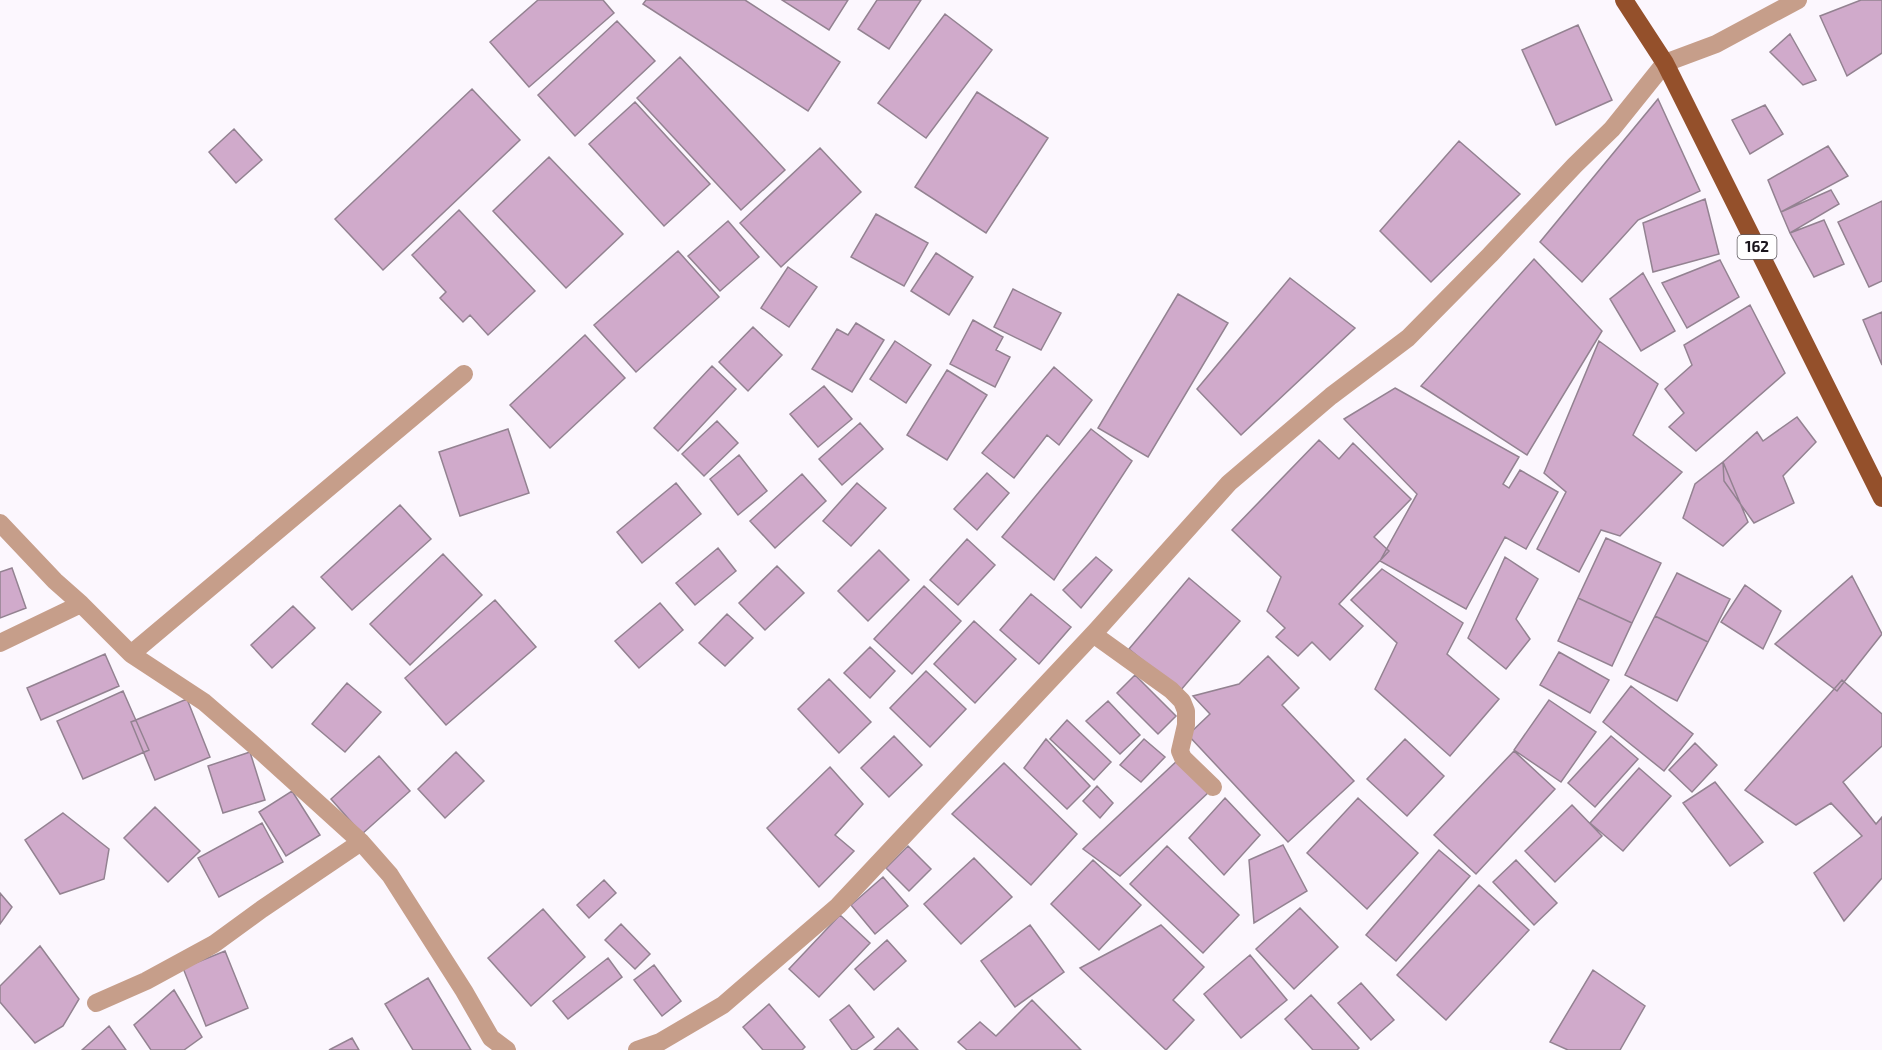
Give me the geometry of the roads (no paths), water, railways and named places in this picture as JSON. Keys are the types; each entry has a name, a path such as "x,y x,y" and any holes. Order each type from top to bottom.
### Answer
{"main road":[{"name":"162","path":"1624,0 1665,63 1882,498"}],"street":[{"path":"637,1050 660,1042 723,1005 838,906 1093,634 1229,483 1331,396 1408,338 1612,129 1665,63 1716,44 1798,0"},
{"path":"131,654 464,374"},
{"path":"0,523 55,581 131,654 204,702 361,842 390,875 464,991 491,1038 507,1050"},
{"path":"0,643 81,604"},
{"path":"1093,634 1171,690 1182,701 1186,711 1186,724 1180,751 1183,758 1213,786"},
{"path":"96,1003 146,981 214,944 361,842"}]}
